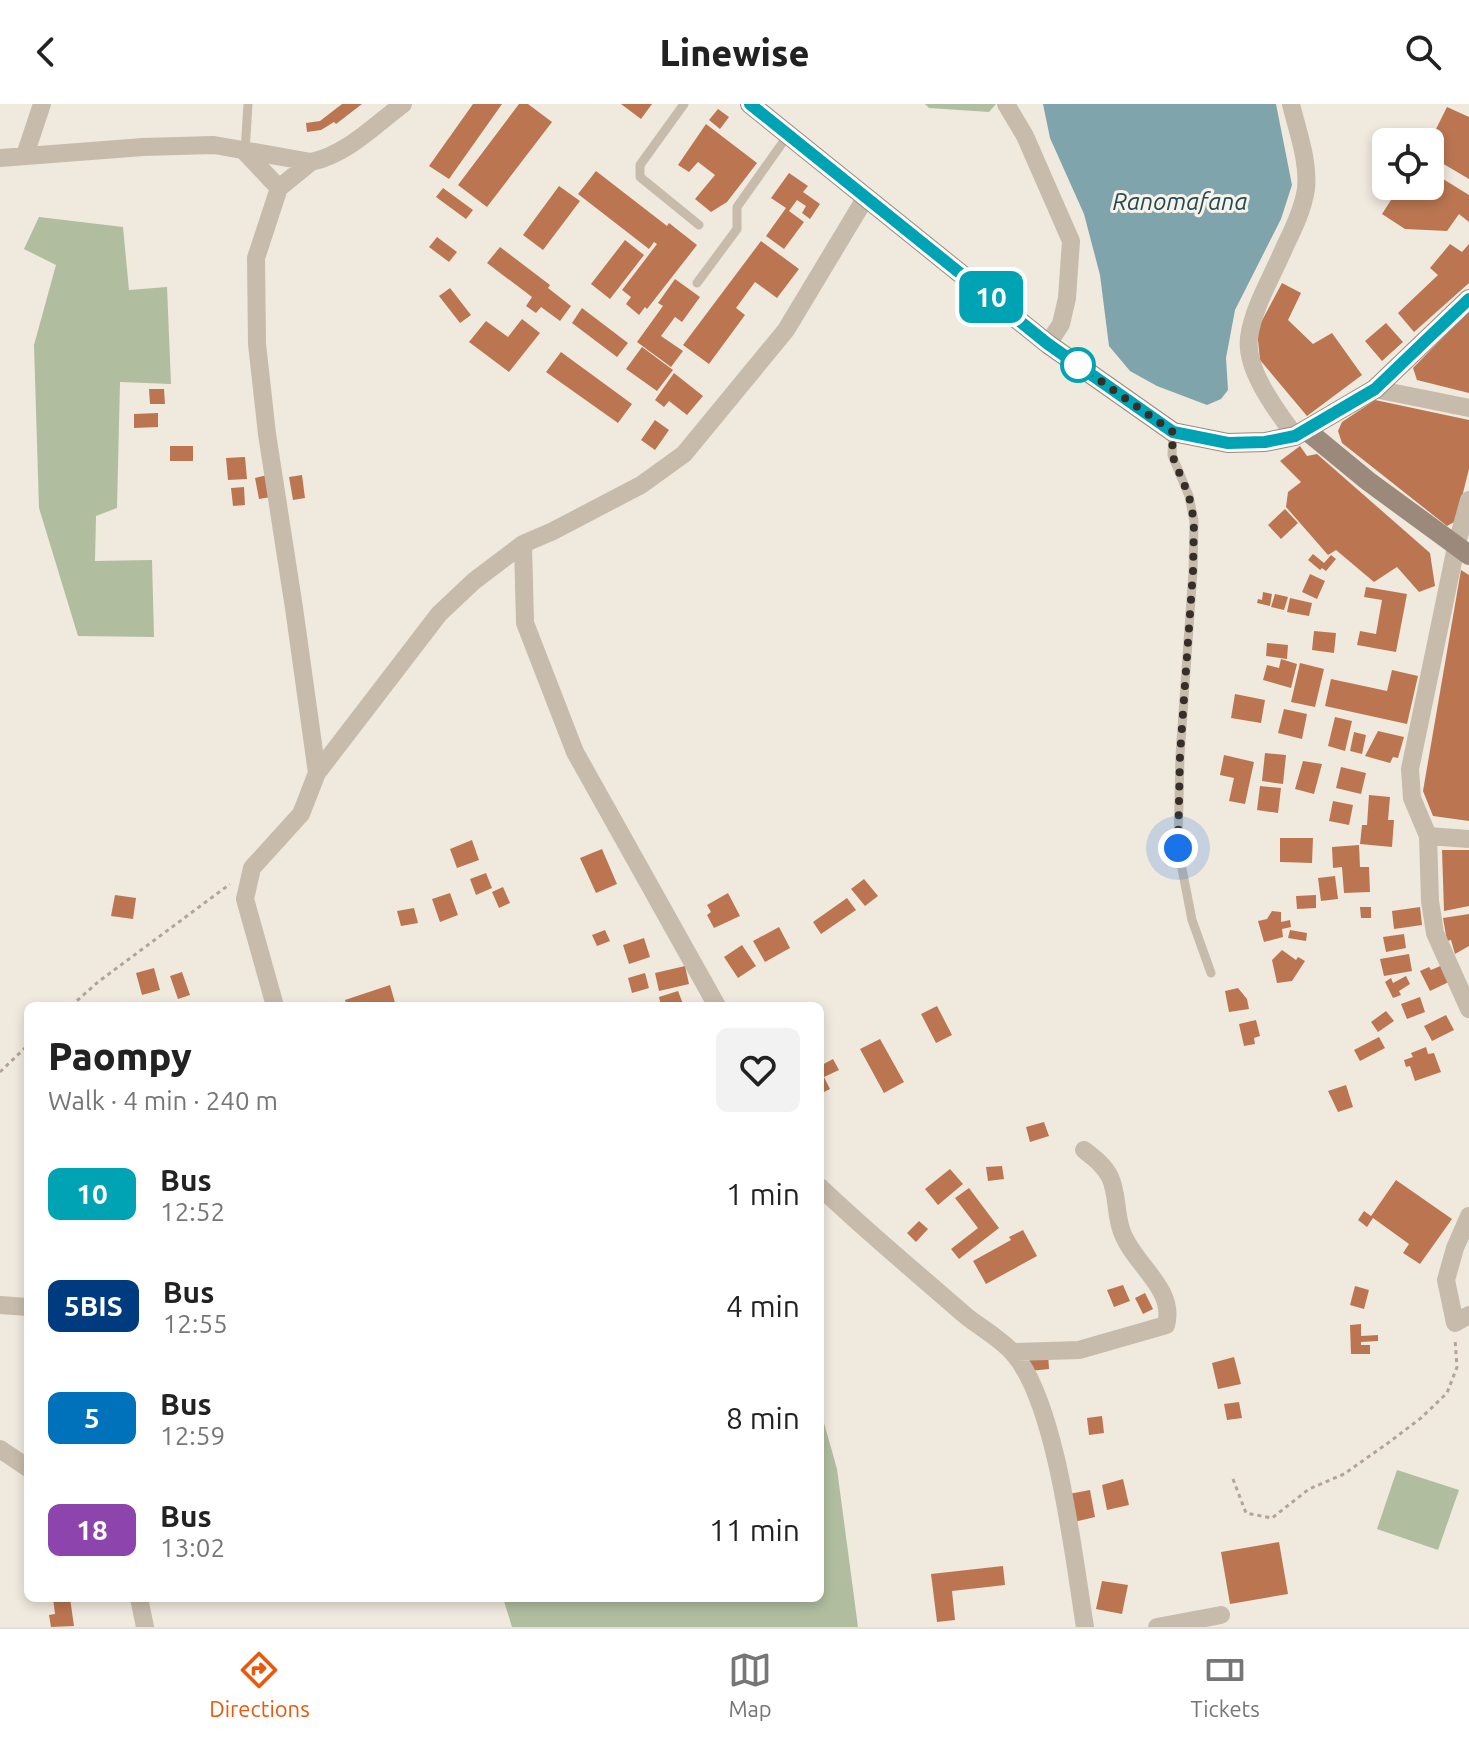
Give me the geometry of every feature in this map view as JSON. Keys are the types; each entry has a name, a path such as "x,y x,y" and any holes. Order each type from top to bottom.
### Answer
{"street":[{"path":"25,155 42,104"},
{"path":"0,158 214,145 311,162 322,160 352,143 403,104"},
{"path":"750,104 1048,344 1173,432 1228,443 1265,442 1300,433 1375,389 1469,299"},
{"path":"1006,104 1025,136 1071,241 1064,311 1061,324 1048,344"},
{"path":"1291,104 1306,167 1306,187 1300,213 1248,339 1251,360 1268,399 1300,433 1462,551"},
{"path":"245,152 279,188"},
{"path":"311,162 279,188 256,258 257,344 267,434 317,773"},
{"path":"274,1002 245,899 252,868 301,814 317,773 439,614 474,581 523,544 641,485 684,454 786,330 866,197"},
{"path":"1375,389 1469,408"},
{"path":"1469,500 1462,551 1410,769 1412,798 1428,836 1430,901 1435,933 1469,1009"},
{"path":"523,544 525,623 575,752 715,1002"},
{"path":"1428,836 1469,839"},
{"path":"1013,1352 1079,1350 1166,1325 1169,1308 1166,1299 1124,1236 1108,1173 1084,1150"},
{"path":"824,1190 980,1327 1013,1352 1024,1369 1045,1416 1070,1530 1085,1627"},
{"path":"1462,1319 1446,1280 1469,1216"},
{"path":"0,1305 24,1307"},
{"path":"0,1449 24,1465"},
{"path":"140,1602 145,1627"},
{"path":"1157,1627 1221,1615"}],"lane":[{"path":"245,152 248,104"},
{"path":"684,104 640,165 640,177 699,225"},
{"path":"697,283 737,229 737,207 788,135"},
{"path":"1173,432 1172,455 1189,496 1194,521 1180,755 1178,848 1192,920 1211,973"}],"path":[{"path":"76,1002 252,868"},
{"path":"0,1072 24,1049"},
{"path":"1233,1479 1246,1513 1272,1518 1309,1489 1344,1474 1421,1418 1447,1393 1457,1367 1462,1319"}],"green space":[{"path":"925,104 996,104 989,112 929,108"},
{"path":"39,217 123,227 129,290 167,287 171,384 120,382 117,508 96,516 95,561 152,560 154,637 78,636 39,508 34,345 56,265 24,249"},
{"path":"824,1423 837,1469 858,1627 512,1627 504,1602 824,1602"},
{"path":"1397,1470 1459,1490 1438,1550 1377,1529"}],"water":[{"name":"Ranomafana","path":"1043,104 1276,104 1292,185 1281,219 1235,310 1226,358 1228,390 1221,399 1207,405 1157,386 1130,371 1109,346 1100,275 1084,214 1050,138"}],"building":[{"path":"342,104 362,104 336,124 334,122 321,130 307,132 306,123 320,121"},
{"path":"473,104 502,104 449,179 429,166"},
{"path":"519,104 528,104 552,122 487,207 458,185"},
{"path":"621,104 652,104 641,119"},
{"path":"1447,107 1469,117 1469,179 1444,164 1444,128 1436,128"},
{"path":"718,109 729,117 720,129 709,120"},
{"path":"706,124 757,163 727,202 711,212 695,199 715,175 698,162 689,172 678,165"},
{"path":"596,171 667,226 669,223 697,245 639,315 626,304 631,297 622,290 657,244 654,242 649,249 578,194"},
{"path":"789,173 808,186 803,192 820,204 810,219 802,213 806,206 797,200 789,211 804,222 784,249 766,236 786,208 771,198"},
{"path":"1444,180 1469,195 1469,222 1459,214 1447,231 1405,229 1382,214 1391,200 1444,200"},
{"path":"559,186 580,201 543,250 523,235"},
{"path":"443,188 473,210 466,219 436,197"},
{"path":"437,237 457,252 449,262 429,247"},
{"path":"625,240 644,255 610,299 591,284"},
{"path":"761,241 799,269 777,298 755,282 736,308 745,315 709,364 683,345"},
{"path":"1450,244 1462,252 1469,244 1469,283 1414,332 1398,313 1438,275 1430,268"},
{"path":"500,247 550,285 548,288 571,306 560,321 541,307 536,313 526,306 532,297 487,263"},
{"path":"675,279 700,297 682,322 675,317 661,336 683,351 671,367 637,342 663,306 658,303"},
{"path":"1282,283 1301,293 1288,320 1313,344 1332,333 1362,375 1307,416 1260,360 1257,330"},
{"path":"450,288 471,315 460,323 439,296"},
{"path":"582,308 628,343 617,357 572,323"},
{"path":"1469,311 1469,393 1417,380 1413,368"},
{"path":"522,319 540,333 509,372 469,342 486,321 508,337"},
{"path":"1386,323 1403,342 1382,361 1365,341"},
{"path":"642,347 673,370 657,391 626,369"},
{"path":"561,352 632,404 618,423 546,372"},
{"path":"674,373 703,396 687,415 669,401 664,407 655,400"},
{"path":"149,389 164,389 165,404 150,404"},
{"path":"1375,400 1469,420 1469,469 1456,521 1447,526 1342,443 1338,431 1342,422"},
{"path":"158,413 158,427 134,428 134,414"},
{"path":"655,420 669,430 655,450 641,440"},
{"path":"170,446 193,446 193,461 170,461"},
{"path":"1300,446 1307,456 1317,454 1430,553 1435,586 1419,592 1397,567 1374,582 1336,550 1328,555 1286,507 1288,492 1301,482 1280,461"},
{"path":"245,457 247,479 228,480 226,458"},
{"path":"267,475 271,497 259,499 255,478"},
{"path":"302,475 305,498 293,500 289,477"},
{"path":"244,487 245,505 233,506 231,488"},
{"path":"1285,509 1298,523 1281,539 1268,525"},
{"path":"1313,554 1324,563 1331,555 1336,559 1326,571 1320,570 1308,560"},
{"path":"1461,570 1469,575 1469,821 1433,816 1423,791"},
{"path":"1310,574 1325,581 1317,599 1302,592"},
{"path":"1366,587 1407,594 1396,652 1357,645 1360,631 1376,634 1382,600 1364,597"},
{"path":"1263,592 1272,594 1270,606 1257,603 1258,599 1262,600"},
{"path":"1275,594 1288,597 1284,610 1271,607"},
{"path":"1290,598 1312,603 1309,616 1287,612"},
{"path":"1314,631 1336,633 1334,653 1312,650"},
{"path":"1267,643 1288,645 1287,659 1266,656"},
{"path":"1281,659 1297,664 1291,688 1263,680 1267,665 1279,668"},
{"path":"1300,663 1324,669 1315,707 1291,702"},
{"path":"1392,670 1418,676 1407,724 1325,706 1331,679 1387,691"},
{"path":"1235,694 1265,700 1261,723 1231,718"},
{"path":"1284,709 1307,714 1302,739 1278,733"},
{"path":"1335,717 1352,721 1345,751 1328,746"},
{"path":"1378,731 1404,737 1398,758 1393,757 1390,763 1365,756"},
{"path":"1354,732 1366,735 1362,754 1350,751"},
{"path":"1265,753 1286,755 1283,784 1262,781"},
{"path":"1224,755 1254,762 1245,804 1229,801 1234,778 1220,775"},
{"path":"1303,761 1322,764 1314,794 1295,789"},
{"path":"1341,767 1366,773 1361,794 1336,788"},
{"path":"1260,786 1281,788 1278,813 1257,810"},
{"path":"1369,795 1390,797 1388,820 1394,820 1392,847 1360,844 1362,825 1367,825"},
{"path":"1333,801 1353,805 1349,825 1329,821"},
{"path":"1280,838 1313,838 1312,863 1280,862"},
{"path":"472,840 479,860 457,868 450,849"},
{"path":"1359,845 1360,867 1369,867 1370,892 1344,893 1342,867 1333,868 1332,847"},
{"path":"602,849 617,884 596,893 580,858"},
{"path":"1442,850 1469,850 1469,906 1444,911"},
{"path":"486,873 492,888 476,895 470,879"},
{"path":"1335,876 1338,899 1321,901 1318,878"},
{"path":"864,879 878,896 865,906 851,889"},
{"path":"503,887 510,903 499,908 492,892"},
{"path":"450,893 458,915 440,922 432,899"},
{"path":"728,893 740,916 714,928 707,915 711,912 707,905"},
{"path":"115,895 136,898 133,919 111,916"},
{"path":"1316,895 1316,908 1297,909 1296,896"},
{"path":"847,898 856,910 821,934 813,922"},
{"path":"1360,907 1371,907 1371,918 1361,918"},
{"path":"1420,907 1422,925 1394,929 1392,911"},
{"path":"414,908 418,923 401,926 397,911"},
{"path":"1272,911 1281,912 1281,922 1290,920 1291,927 1282,929 1283,937 1264,942 1258,921 1267,919"},
{"path":"1469,914 1469,946 1455,954 1451,940 1447,941 1443,918"},
{"path":"779,927 790,948 765,962 753,941"},
{"path":"605,930 610,941 597,946 592,935"},
{"path":"1290,930 1307,933 1306,941 1288,938"},
{"path":"1404,934 1406,948 1386,952 1383,937"},
{"path":"644,938 650,957 629,964 623,945"},
{"path":"742,945 756,966 738,978 724,957"},
{"path":"1282,950 1296,960 1298,957 1305,961 1292,981 1277,983 1272,960"},
{"path":"1409,954 1412,971 1384,976 1380,959"},
{"path":"1445,964 1453,980 1430,991 1420,971"},
{"path":"685,966 689,984 659,991 655,973"},
{"path":"154,968 160,990 142,995 136,973"},
{"path":"182,972 190,995 178,999 170,976"},
{"path":"645,973 649,988 632,993 628,978"},
{"path":"1406,976 1410,984 1399,991 1401,995 1393,998 1385,982 1391,978 1393,983"},
{"path":"390,985 395,1002 346,1002"},
{"path":"1238,988 1247,999 1249,1009 1229,1012 1225,991"},
{"path":"678,991 682,1002 660,1002 659,997"},
{"path":"1420,997 1425,1012 1407,1019 1401,1004"},
{"path":"937,1006 952,1035 936,1043 921,1014"},
{"path":"1386,1011 1394,1021 1378,1032 1371,1022"},
{"path":"1446,1015 1454,1030 1432,1041 1424,1026"},
{"path":"1256,1020 1260,1036 1254,1038 1255,1044 1244,1046 1239,1024"},
{"path":"1379,1037 1385,1048 1360,1061 1354,1050"},
{"path":"880,1039 904,1082 884,1093 860,1049"},
{"path":"1426,1047 1428,1054 1434,1053 1441,1072 1415,1081 1410,1066 1406,1067 1404,1060 1413,1057 1411,1053"},
{"path":"833,1059 839,1070 824,1077 824,1064"},
{"path":"824,1077 830,1089 824,1092"},
{"path":"1346,1085 1353,1107 1338,1112 1328,1091"},
{"path":"1044,1122 1049,1136 1030,1142 1026,1127"},
{"path":"1002,1166 1004,1179 988,1181 986,1167"},
{"path":"950,1169 963,1184 938,1205 925,1189"},
{"path":"1396,1180 1452,1219 1420,1264 1403,1253 1409,1244 1373,1218 1367,1227 1358,1220 1364,1211 1371,1216"},
{"path":"969,1188 999,1228 959,1259 951,1249 978,1228 955,1198"},
{"path":"919,1221 928,1229 916,1242 907,1233"},
{"path":"1023,1230 1037,1256 986,1284 973,1261"},
{"path":"1123,1285 1130,1301 1114,1307 1107,1290"},
{"path":"1355,1286 1369,1290 1364,1309 1350,1305"},
{"path":"1145,1293 1153,1309 1143,1314 1135,1298"},
{"path":"1361,1324 1361,1336 1378,1335 1378,1341 1361,1342 1361,1345 1370,1345 1370,1354 1351,1354 1350,1325"},
{"path":"1048,1353 1049,1369 1030,1371 1029,1355"},
{"path":"1234,1357 1241,1384 1218,1389 1212,1363"},
{"path":"1239,1402 1242,1418 1227,1420 1224,1404"},
{"path":"1102,1416 1104,1433 1089,1435 1087,1418"},
{"path":"1123,1479 1129,1505 1107,1510 1102,1485"},
{"path":"1090,1490 1095,1517 1074,1522 1069,1494"},
{"path":"1279,1542 1288,1594 1230,1604 1221,1552"},
{"path":"1003,1566 1005,1585 952,1591 955,1620 937,1622 931,1574"},
{"path":"1102,1581 1128,1585 1122,1614 1096,1609"},
{"path":"54,1602 71,1602 74,1626 51,1627 49,1615 55,1614"}],"bus line":[{"name":"10","path":"750,104 1048,344 1173,432 1228,443 1265,442 1295,436 1375,389 1469,299"}],"route":[{"path":"1078,365 1173,432 1172,455 1189,496 1194,521 1193,571 1180,755 1178,848"}]}
